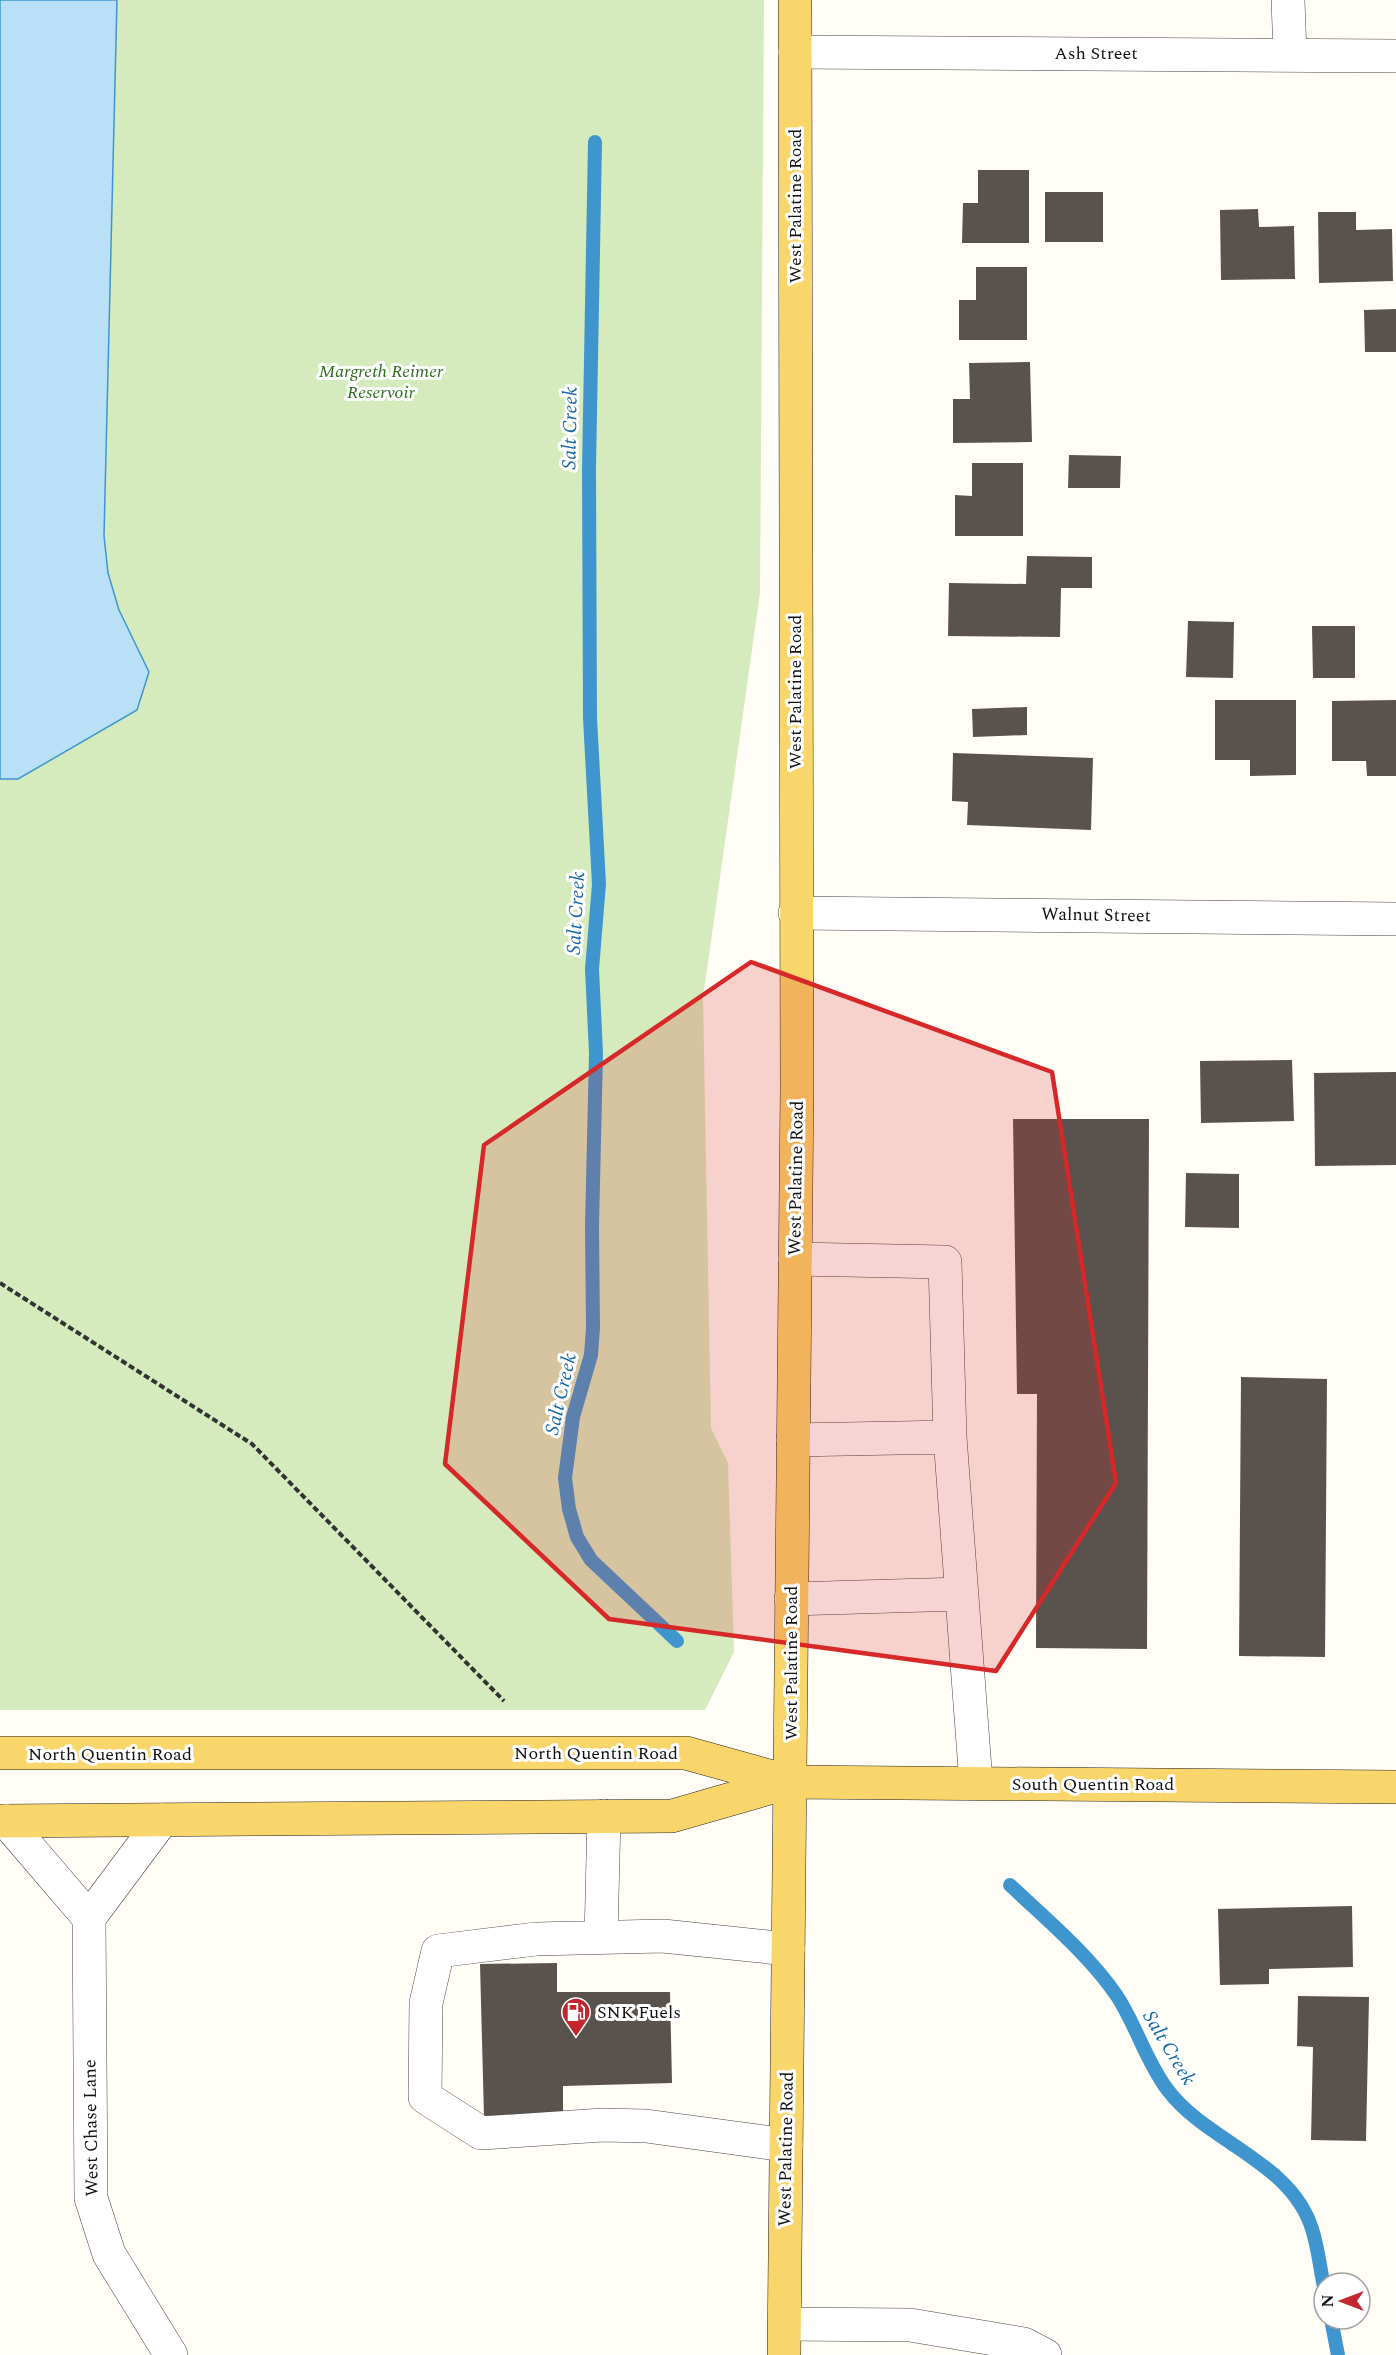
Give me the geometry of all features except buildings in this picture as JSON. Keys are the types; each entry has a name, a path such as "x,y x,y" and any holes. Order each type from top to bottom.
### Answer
{"main road":[{"name":"West Palatine Road","path":"784,2340 795,1259 795,0"},
{"name":"North Quentin Road","path":"0,1753 686,1753 790,1782"},
{"name":"South Quentin Road","path":"790,1782 1396,1787"},
{"path":"3,1821 672,1816 790,1782"}],"street":[{"path":"1288,0 1290,54"},
{"name":"Ash Street","path":"795,52 1396,56"},
{"name":"Walnut Street","path":"795,913 1396,919"},
{"path":"795,1259 945,1262 950,1437 976,1784"},
{"path":"793,1440 950,1437"},
{"path":"791,1599 961,1594"},
{"path":"601,1938 604,1816"},
{"path":"3,1821 89,1918 162,1820"},
{"name":"West Chase Lane","path":"89,1918 91,2198 108,2254 171,2355"},
{"path":"786,2145 646,2126 603,2125 481,2133 425,2097 426,2003 438,1951 536,1939 663,1936 788,1949"},
{"path":"784,2340 909,2325 1024,2344 1045,2355"}],"path":[{"path":"0,1283 252,1444 504,1701"}],"highlighted area":[{"path":"751,962 1052,1072 1116,1483 996,1671 609,1619 445,1464 484,1145"}],"green space":[{"name":"Margreth Reimer Reservoir","path":"0,0 764,0 760,593 703,998 711,1428 728,1463 734,1652 705,1710 0,1710"}],"water":[{"path":"0,0 117,0 104,536 108,573 119,610 149,672 137,710 18,779 0,779"}],"waterway":[{"name":"Salt Creek","path":"595,142 589,468 590,718 599,884 592,969 596,1053 592,1226 593,1328 591,1355 573,1417 565,1478 569,1509 577,1537 591,1560 677,1641"},
{"name":"Salt Creek","path":"1010,1885 1067,1938 1106,1981 1124,2007 1147,2055 1167,2089 1203,2124 1246,2153 1286,2186 1301,2206 1312,2229 1321,2271"},
{"name":"Salt Creek","path":"1333,2331 1338,2355"}],"place":[{"name":"SNK Fuels","path":"576,2038"}]}
